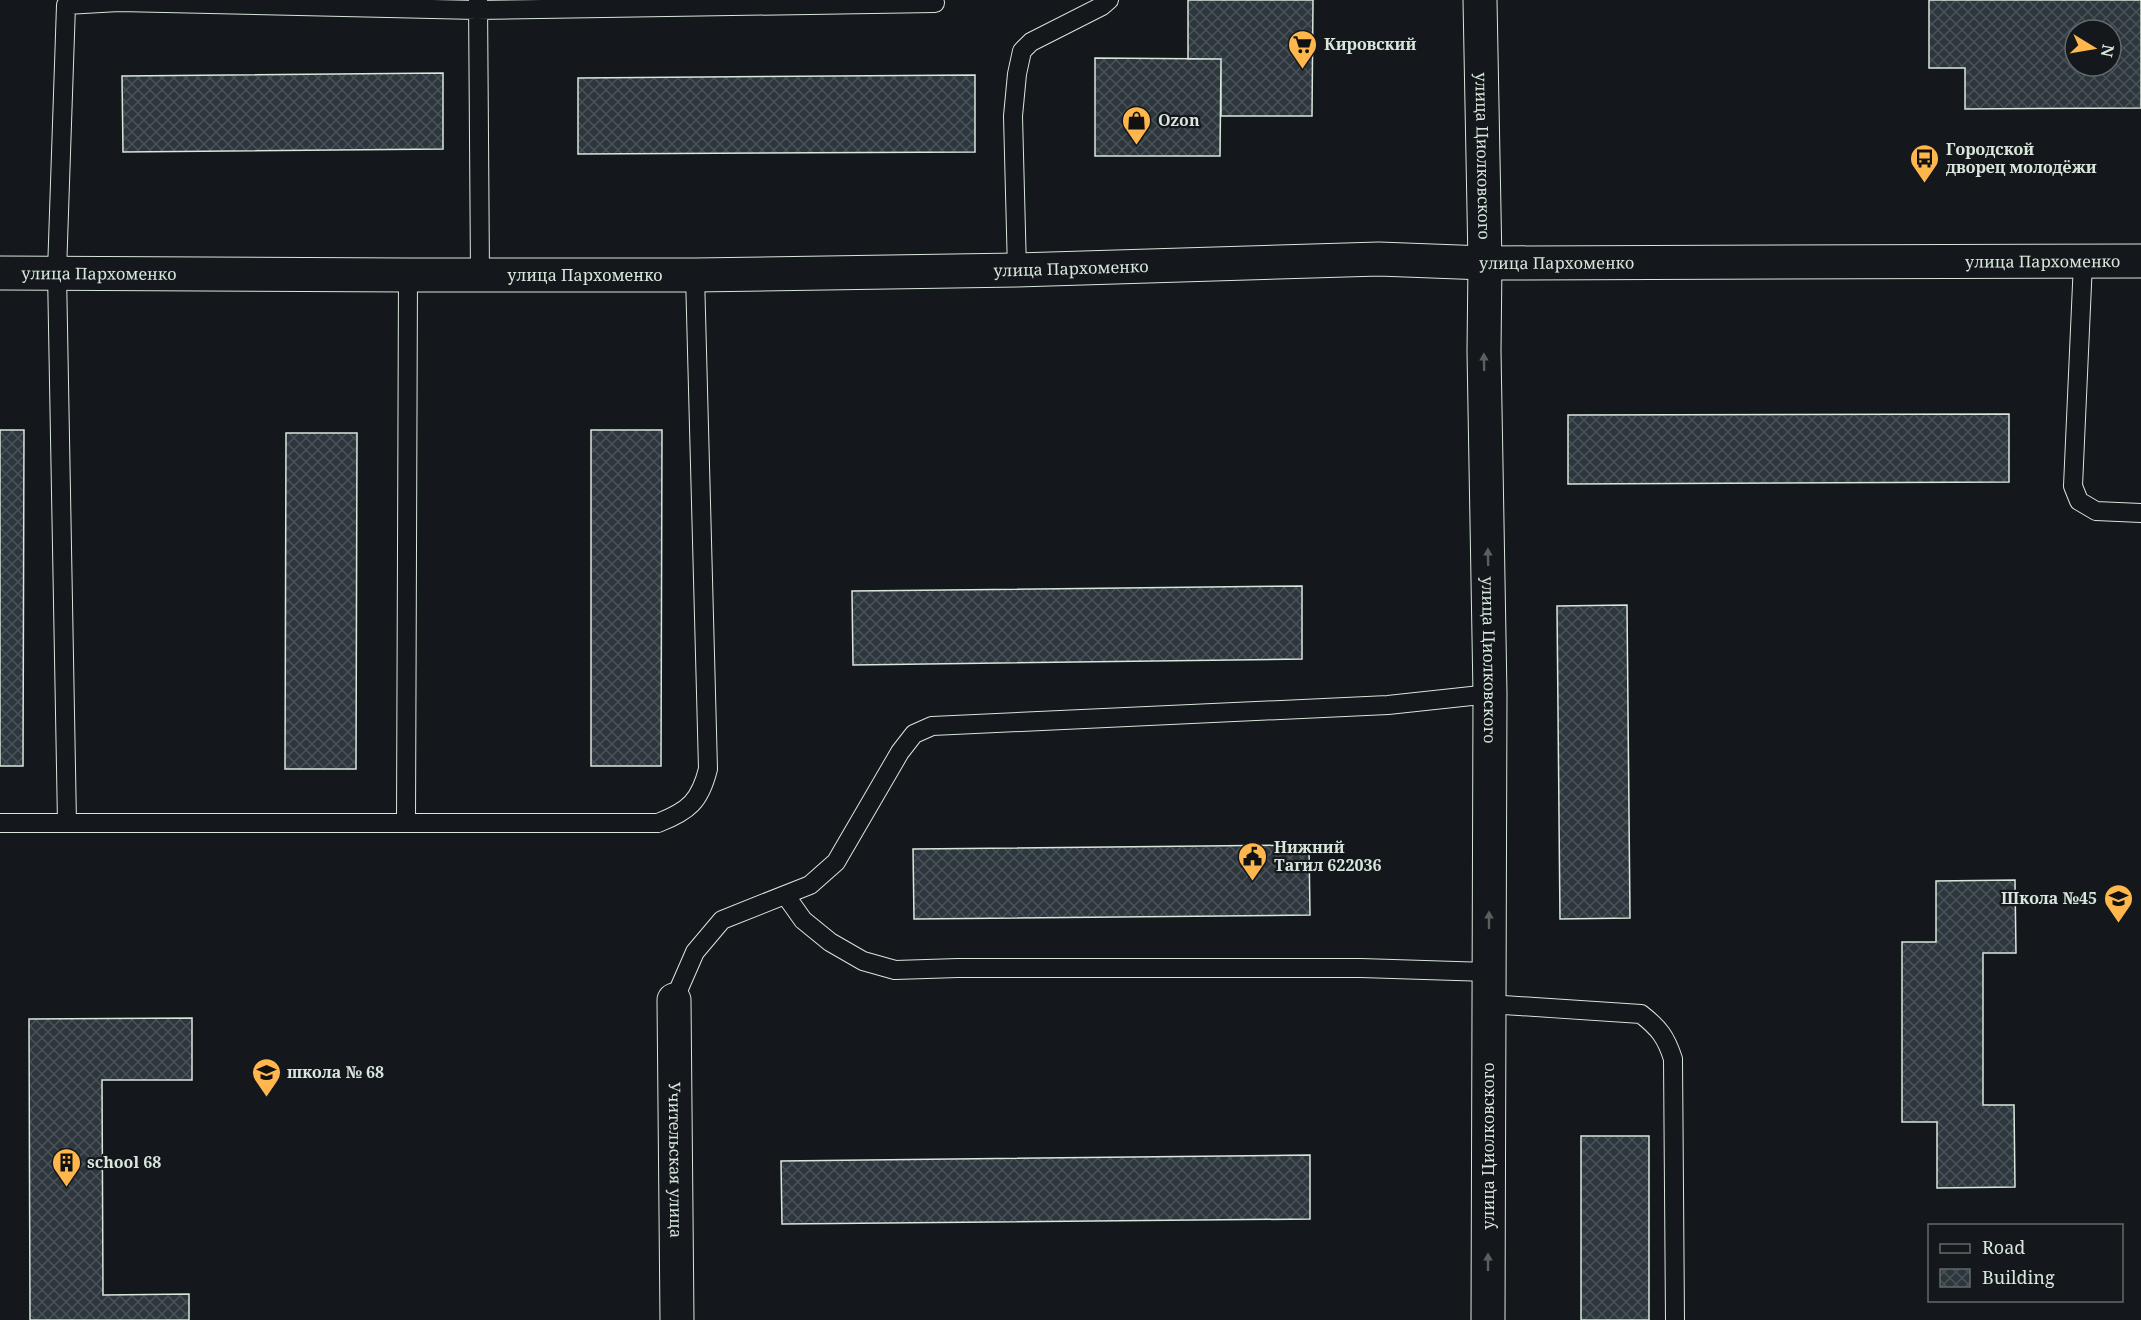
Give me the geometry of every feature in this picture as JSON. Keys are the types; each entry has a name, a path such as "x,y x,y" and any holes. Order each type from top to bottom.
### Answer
{"main road":[{"name":"улица Циолковского","path":"1480,0 1490,694 1488,1320"},
{"name":"улица Пархоменко","path":"0,273 695,275 1017,270 1379,259 1485,263 2141,261"},
{"name":"Учительская улица","path":"674,1000 677,1320"}],"lane":[{"path":"1017,270 1012,116 1022,51 1031,42 1102,6 1109,0"},
{"path":"67,824 57,272 66,3 478,5 935,3"},
{"path":"478,5 480,275"},
{"path":"2084,262 2073,486 2079,501 2096,511 2141,513"},
{"path":"406,824 408,275"},
{"path":"0,823 658,823 679,815 693,802 703,788 708,769 695,275"},
{"path":"674,1000 695,952 722,920 810,885 836,862 900,752 914,734 932,726 1388,705 1490,694"},
{"path":"786,896 803,920 830,942 863,961 895,970 1360,968 1488,972"},
{"path":"1488,1004 1641,1014 1656,1025 1667,1040 1673,1059 1675,1320"}],"building":[{"path":"1188,0 1313,0 1312,116 1221,116 1221,59 1188,59"},
{"path":"1929,0 2141,0 2141,108 1965,109 1965,68 1929,68"},
{"path":"1095,58 1221,59 1220,156 1095,156"},
{"path":"443,73 443,149 123,152 122,76"},
{"path":"975,75 975,152 578,154 578,78"},
{"path":"2009,414 2009,482 1568,484 1568,415"},
{"path":"0,430 24,430 23,766 0,766"},
{"path":"591,430 662,430 661,766 591,766"},
{"path":"286,433 357,433 356,769 285,769"},
{"path":"1302,586 1302,659 853,665 852,591"},
{"path":"1627,605 1630,918 1560,919 1557,606"},
{"path":"1309,845 1310,915 914,919 913,849"},
{"path":"2015,880 2016,953 1983,953 1983,1105 2014,1105 2015,1187 1937,1188 1937,1122 1902,1122 1902,942 1936,942 1936,881"},
{"name":"school 68","path":"192,1018 192,1080 102,1080 103,1295 189,1294 189,1320 30,1320 29,1019"},
{"path":"1581,1136 1649,1136 1649,1320 1581,1320"},
{"path":"1310,1155 1310,1219 782,1224 781,1161"}],"place":[{"name":"Кировский","path":"1303,70"},
{"name":"Ozon","path":"1137,146"},
{"name":"Городской дворец молодёжи","path":"1925,184"},
{"name":"Нижний Тагил 622036","path":"1253,882"},
{"name":"Школа №45","path":"2118,924"},
{"name":"школа № 68","path":"266,1098"},
{"name":"school 68","path":"66,1188"}]}
